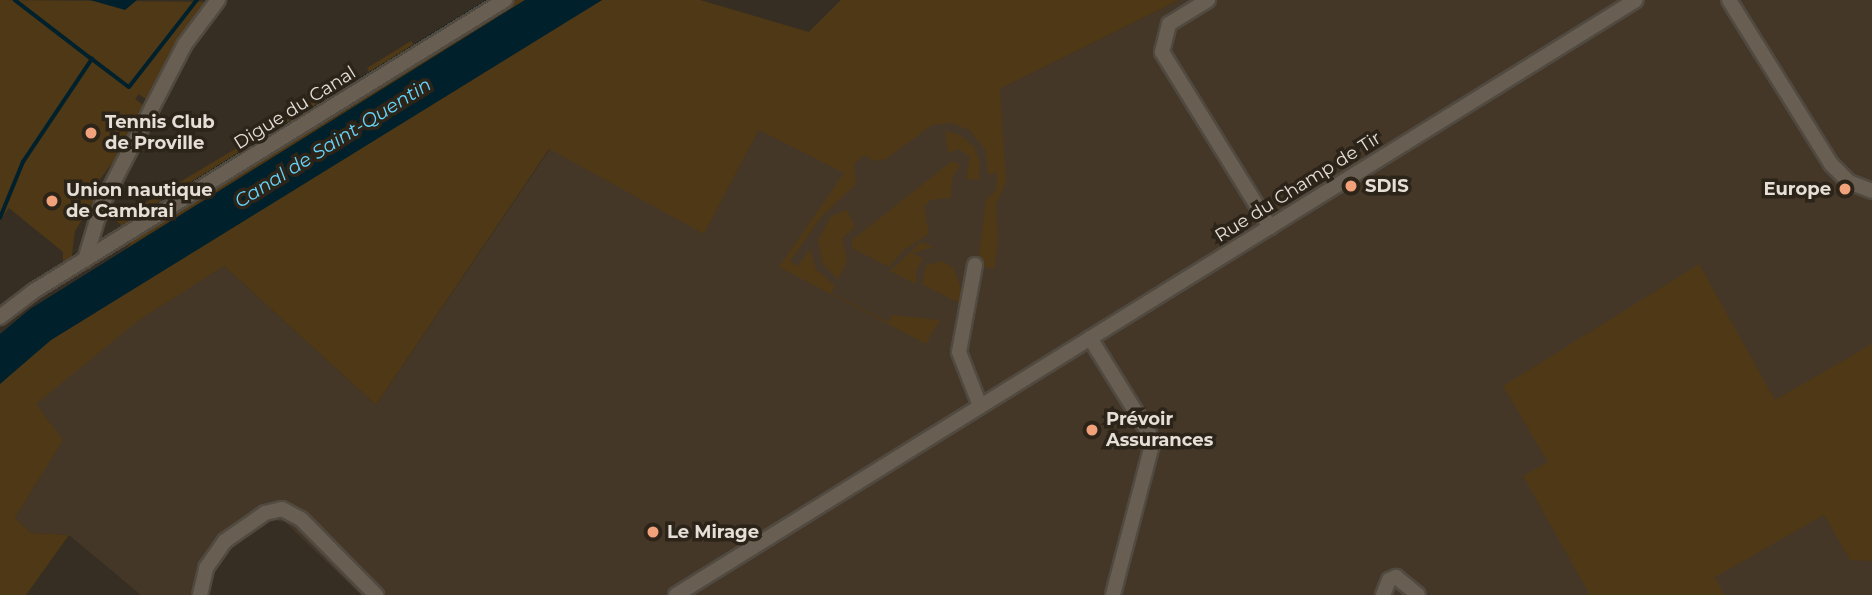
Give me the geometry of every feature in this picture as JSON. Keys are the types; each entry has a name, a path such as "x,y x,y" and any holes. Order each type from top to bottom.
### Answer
{"street":[{"path":"85,260 100,208 181,51 218,0"},
{"name":"Digue du Canal","path":"0,317 85,260 505,0"},
{"path":"1208,0 1169,24 1163,52 1270,227"},
{"name":"Rue du Champ de Tir","path":"676,595 1636,0"},
{"path":"1729,0 1831,164 1850,182 1872,191"},
{"path":"975,265 959,352 981,406"},
{"path":"1090,338 1149,433 1152,445 1113,595"},
{"path":"200,595 206,568 225,541 270,511 293,512 376,595"},
{"path":"1383,595 1391,578 1399,578 1418,595"}],"shaded area":[{"path":"0,0 211,2 151,103 139,94 135,99 148,109 122,161 117,157 90,192 96,197 75,231 71,262 63,265 63,252 9,208 0,220"},
{"path":"514,0 525,0 127,248 135,237 312,126 314,129 354,105 354,99"},
{"path":"602,0 700,0 809,32 841,0 1179,0 1000,89 1006,182 996,204 998,243 994,269 978,265 986,199 996,191 997,172 988,175 986,151 970,130 950,123 932,125 886,159 874,161 864,155 854,164 856,184 821,217 790,261 798,266 810,249 816,269 835,286 831,293 888,322 892,315 940,320 926,344 779,267 844,173 759,130 704,234 549,149 376,405 224,266 139,320 36,404 63,440 15,518 31,533 69,535 26,595 0,595 0,384 19,364 51,340"},
{"path":"1179,0 1872,0 1872,595 361,595 285,522 266,519 223,553 209,581 208,595 141,595 69,535 31,533 15,518 42,474 17,405 41,381 224,266 376,405 550,149 704,233 759,130 1000,89"},
{"path":"411,41 417,50 373,77 367,68"},
{"path":"328,93 332,100 276,135 276,124"},
{"path":"270,128 269,141 128,232 108,213 111,209 123,216"},
{"path":"945,131 960,135 974,147 980,162 979,180 966,179 970,157 959,149 948,153"},
{"path":"952,161 960,165 952,178 951,198 930,200 924,207 929,234 904,250 889,267 852,248 852,240"},
{"path":"847,210 855,227 842,239 847,261 838,279 823,264 818,240 831,216"},
{"path":"921,242 949,253 932,247 913,253 923,259 916,271 916,284 890,271"},
{"path":"942,261 953,268 963,292 959,303 922,284 926,265"},
{"path":"1699,264 1775,400 1872,344 1872,561 1850,560 1824,515 1715,577 1724,595 1590,595 1523,476 1548,462 1503,386"}],"water":[{"path":"90,0 137,0 125,10"},
{"name":"Canal de Saint-Quentin","path":"525,0 602,0 51,340 0,384 0,334 30,309"}],"waterway":[{"path":"15,0 92,59"},
{"path":"0,218 23,162 92,59 129,87 197,0"},
{"path":"281,129 490,0"},
{"path":"131,222 266,138"}],"place":[{"name":"Tennis Club de Proville","path":"91,133"},
{"name":"SDIS","path":"1351,186"},
{"name":"Europe","path":"1845,189"},
{"name":"Union nautique de Cambrai","path":"52,201"},
{"name":"Prévoir Assurances","path":"1092,430"},
{"name":"Le Mirage","path":"653,532"}]}
